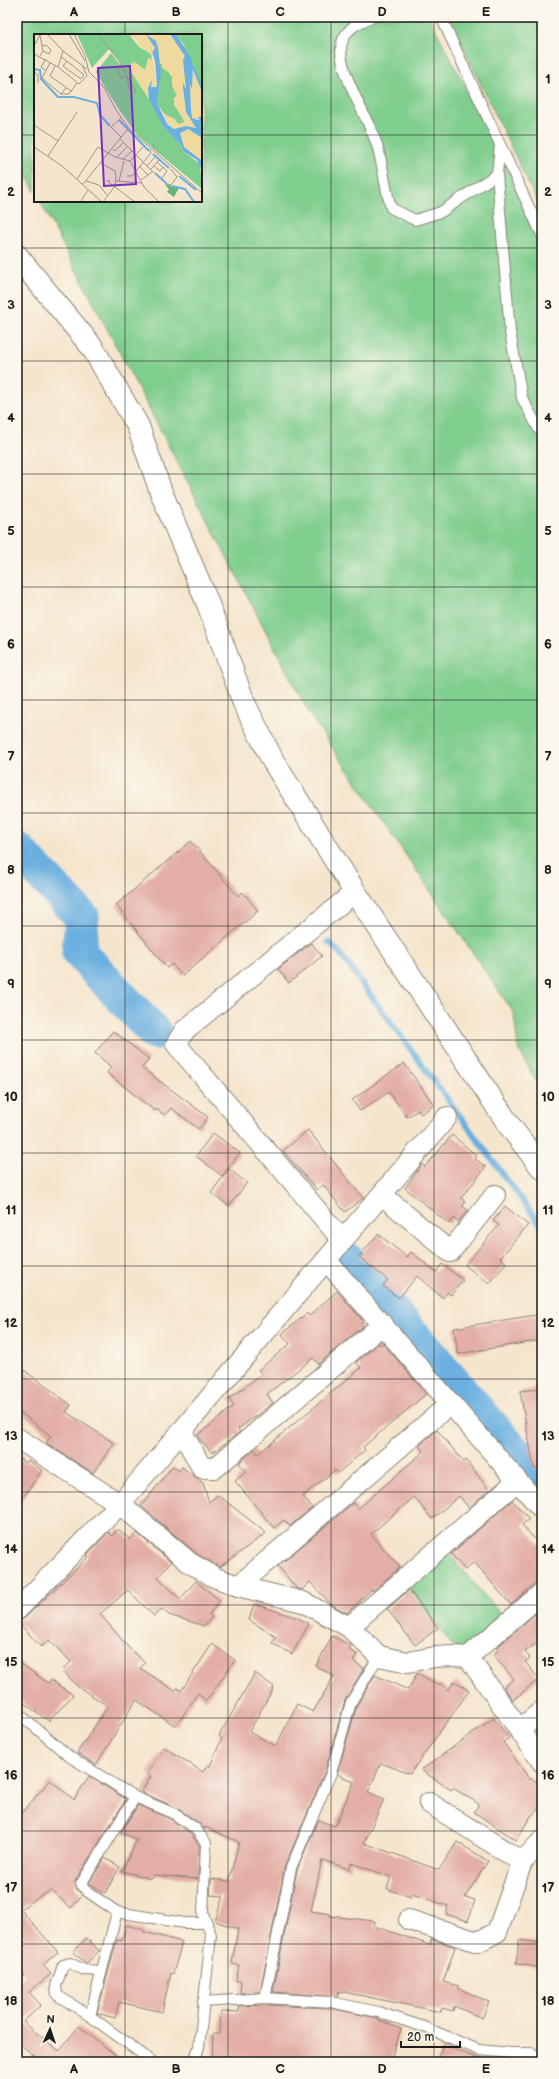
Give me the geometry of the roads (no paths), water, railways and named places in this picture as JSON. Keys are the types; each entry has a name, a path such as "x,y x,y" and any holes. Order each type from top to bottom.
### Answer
{"street":[{"path":"17,256 92,347 138,426 161,492 208,604 248,712 273,761 355,892 509,1125 542,1168"},
{"path":"343,1241 176,1044 185,1030 355,892"},
{"path":"17,1610 120,1504 382,1195 447,1116"},
{"path":"382,1195 450,1252 495,1195"},
{"path":"326,1260 542,1509"},
{"path":"182,1432 202,1468 215,1468 383,1324"},
{"path":"238,1586 451,1403"},
{"path":"17,1438 120,1504 190,1563 214,1577 238,1586 302,1602 349,1627 378,1656 408,1662 434,1657 468,1657 542,1593"},
{"path":"349,1627 517,1481"},
{"path":"468,1657 542,1762"},
{"path":"519,1730 542,1711"},
{"path":"429,1803 522,1862"},
{"path":"409,1920 478,1942 497,1932 522,1862 542,1841"}],"lane":[{"path":"372,17 357,22 346,32 341,50 346,71 378,148 384,185 391,208 415,220 442,212 497,174"},
{"path":"441,17 542,235"},
{"path":"500,145 497,174 510,332 522,398 542,435"},
{"path":"265,1998 291,1868 331,1773 351,1702 378,1656"},
{"path":"17,1712 70,1757 135,1797 173,1813 195,1828 206,1843 203,1894 204,1914 211,1935 199,2047 194,2062"},
{"path":"135,1797 81,1884 88,1892 117,1912 184,1923 207,1923"},
{"path":"90,2016 117,1912"},
{"path":"102,1971 84,1970 70,1963 63,1965 56,1986 57,1994 153,2062"},
{"path":"203,2002 265,1998 331,2002 378,2012 424,2026 479,2050 512,2054 532,2053 542,2059"}],"waterway":[{"path":"17,849 82,917 79,952 154,1032"},
{"path":"328,942 338,951 542,1227"},
{"path":"348,1261 542,1484"}]}
